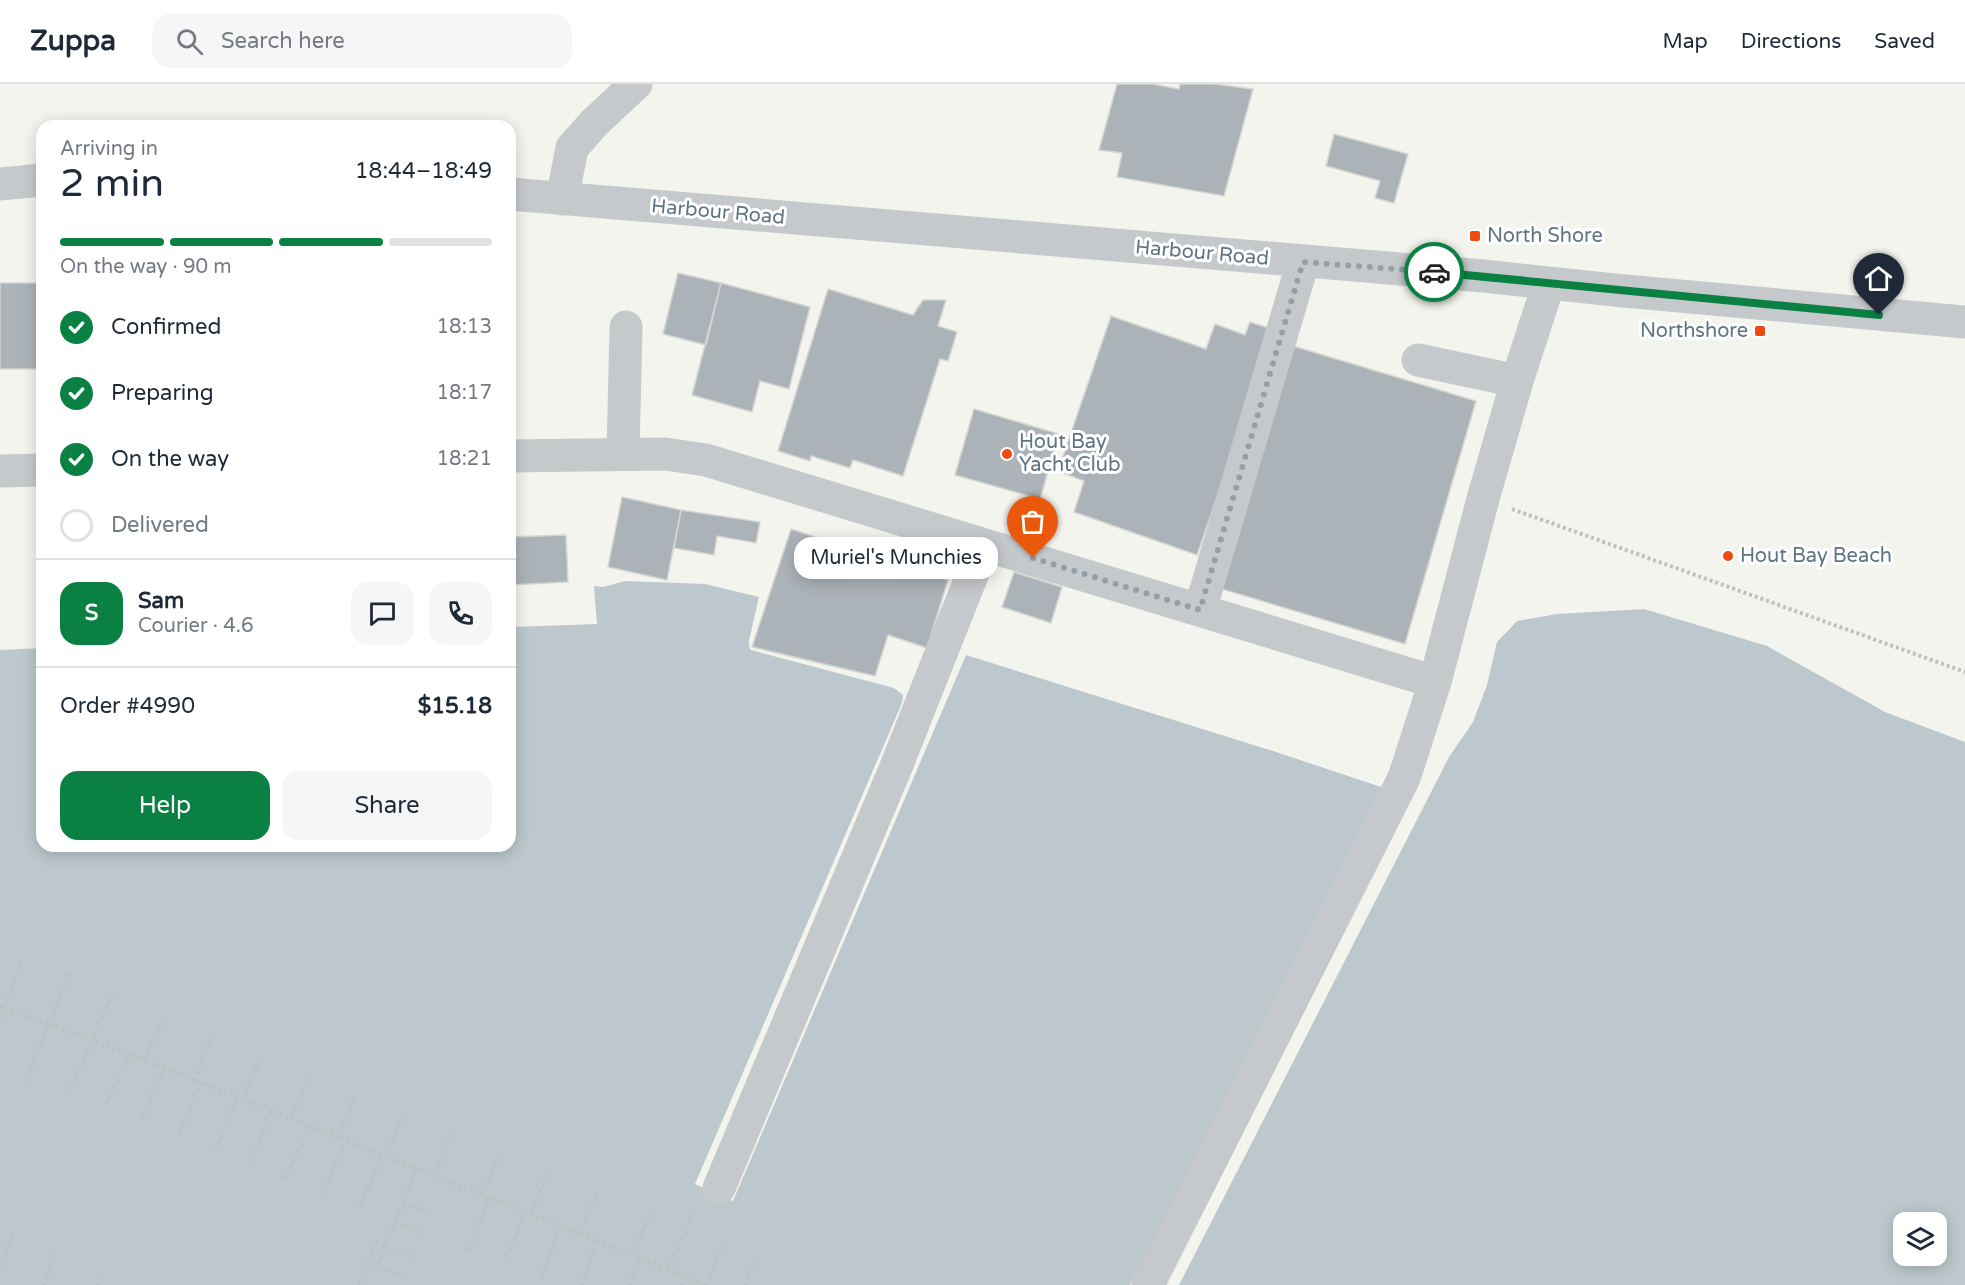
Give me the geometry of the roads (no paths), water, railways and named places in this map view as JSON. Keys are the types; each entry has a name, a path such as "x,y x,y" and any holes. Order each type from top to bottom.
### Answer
{"street":[{"path":"562,199 572,148 595,122 636,84"},
{"path":"0,184 36,181"},
{"name":"Harbour Road","path":"516,195 1549,283 1965,322"},
{"path":"1200,610 1303,262"},
{"path":"1148,1285 1404,778 1435,682 1517,381 1549,283"},
{"path":"623,454 626,327"},
{"path":"1418,360 1517,381"},
{"path":"516,456 665,454 706,460 1435,682"},
{"path":"0,471 36,470"},
{"path":"708,1197 898,762 984,545"}],"place":[{"name":"North Shore","path":"1475,236"},
{"name":"Northshore","path":"1760,331"},
{"name":"Hout Bay Yacht Club","path":"1007,454"},
{"name":"Hout Bay Beach","path":"1728,556"},
{"name":"Muriel's Munchies","path":"1033,558"}]}
